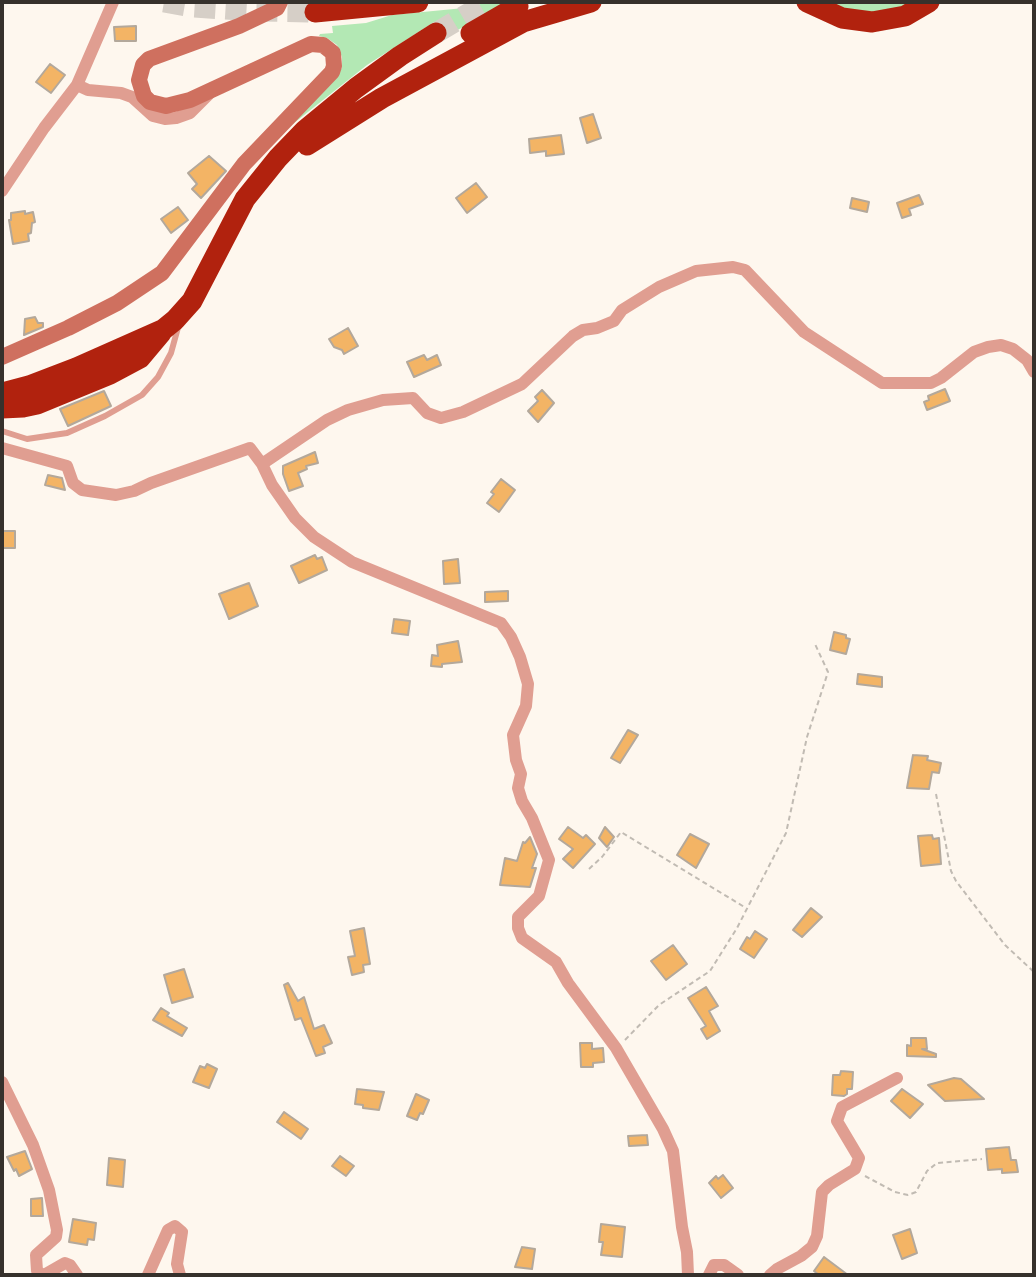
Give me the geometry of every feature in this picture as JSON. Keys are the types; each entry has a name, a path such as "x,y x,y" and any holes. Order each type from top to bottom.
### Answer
{"highway":[{"path":"315,12 418,2"},
{"path":"260,179 333,127 498,34 544,14 591,2"},
{"path":"807,2 842,18 872,22 905,16 929,2"},
{"path":"320,118 519,6"},
{"path":"2,408 37,404 128,366 150,348 164,329 183,311 201,284 245,199 293,142 377,72 436,33"},
{"path":"2,393 76,368 164,329"}],"main road":[{"path":"2,357 117,303 162,273 244,164 332,72 335,60 329,48 311,44 182,102 158,105 150,102 140,89 140,72 149,59 239,26 277,8 280,2"}],"street":[{"path":"2,191 44,128 77,85 113,2"},
{"path":"77,85 88,90 121,93 132,97 153,116 165,119 190,113 211,91"},
{"path":"262,464 327,420 348,410 383,400 413,398 427,413 441,418 463,412 522,384 557,350 583,330 614,321 622,310 659,287 696,271 733,267 745,270 804,332 882,383 931,383 974,352 1001,345 1013,349 1027,360 1034,372"},
{"path":"2,448 67,466 73,483 82,490 107,494 134,491 250,448 295,518 314,537 352,562 501,623 520,657 528,684 526,706 513,735 521,774 518,788 550,860 539,897 518,917 518,928 522,938 556,962 568,983 616,1048 673,1151 688,1275"},
{"path":"770,1275 812,1247 817,1236 822,1192 855,1169 859,1158 837,1121 842,1107 897,1078"},
{"path":"2,1082 33,1144 49,1190 57,1237 36,1255 37,1271 44,1275 65,1263 70,1265 77,1275"},
{"path":"148,1275 168,1230 175,1226 182,1232 177,1264 180,1275"},
{"path":"709,1275 714,1265 724,1265 738,1275"}],"lane":[{"path":"2,431 27,439 66,433 106,416 142,395 158,377 171,353 183,311"}],"path":[{"path":"616,1048 659,1005 710,971 786,833 807,737 828,671 815,644"},
{"path":"936,794 951,871 956,881 1005,945 1034,972"},
{"path":"589,869 621,832 747,908"},
{"path":"855,1169 895,1192 908,1195 916,1192 927,1171 937,1163 982,1158"}],"green space":[{"path":"489,2 509,2 443,38 434,22 367,65 279,135 342,68 342,57 337,45 319,36 333,33 332,26 366,23 392,15 464,8"},
{"path":"819,2 921,2 872,17"}],"building":[{"path":"136,26 136,41 115,41 114,27"},
{"path":"50,64 65,75 51,93 36,82"},
{"path":"593,114 601,138 587,143 580,118"},
{"path":"561,135 564,154 546,156 546,151 530,153 529,139"},
{"path":"209,156 226,171 201,198 192,189 197,184 188,173"},
{"path":"476,183 487,197 467,213 456,198"},
{"path":"919,195 923,204 909,209 911,215 902,218 897,203"},
{"path":"852,198 869,202 867,212 850,208"},
{"path":"178,207 188,220 171,233 161,219"},
{"path":"25,211 25,214 33,212 35,222 28,234 29,241 13,244 9,220 11,213"},
{"path":"35,317 38,323 43,323 43,327 24,335 25,319"},
{"path":"348,328 358,346 344,354 342,350 334,347 329,339"},
{"path":"424,355 427,360 437,355 441,365 414,377 407,362"},
{"path":"945,389 950,401 927,410 924,402 929,400 928,396"},
{"path":"542,390 554,403 538,422 528,411 538,401 535,397"},
{"path":"104,391 111,406 68,426 60,409"},
{"path":"315,452 318,463 306,466 307,469 298,473 303,486 289,491 283,466"},
{"path":"48,475 62,478 65,490 45,485"},
{"path":"501,479 515,490 499,512 487,503"},
{"path":"2,531 15,531 15,548 2,548"},
{"path":"315,555 317,559 322,557 327,570 299,583 291,566"},
{"path":"458,559 460,583 444,584 443,561"},
{"path":"249,583 258,606 229,619 219,594"},
{"path":"508,591 508,601 485,602 485,592"},
{"path":"394,619 410,621 408,635 392,633"},
{"path":"834,632 850,639 846,654 830,650"},
{"path":"458,641 462,662 442,664 442,667 431,666 432,655 438,656 437,645"},
{"path":"858,674 882,677 882,687 857,684"},
{"path":"628,730 638,735 620,763 611,758"},
{"path":"913,755 928,756 927,760 941,763 939,773 932,772 929,789 907,788"},
{"path":"568,827 583,838 586,835 595,844 573,868 563,859 573,849 559,839"},
{"path":"605,827 614,837 607,847 599,838"},
{"path":"690,834 709,844 696,868 677,855"},
{"path":"932,835 933,839 939,838 941,864 921,866 918,836"},
{"path":"530,837 537,854 530,887 500,885 505,858 517,861 523,842"},
{"path":"811,908 822,917 802,937 793,930"},
{"path":"364,928 370,964 363,965 364,972 352,975 348,957 355,956 350,931"},
{"path":"755,931 767,939 754,958 740,949 747,937 750,939"},
{"path":"673,945 687,964 666,980 651,961"},
{"path":"184,969 193,997 172,1003 164,975"},
{"path":"288,983 298,1001 304,997 314,1029 324,1025 332,1043 323,1047 325,1053 316,1056 301,1018 295,1020 284,985"},
{"path":"706,987 718,1006 709,1011 720,1031 707,1039 701,1029 706,1026 688,998"},
{"path":"161,1008 169,1013 167,1016 187,1028 182,1036 153,1020"},
{"path":"911,1038 926,1038 927,1049 922,1049 936,1054 936,1057 907,1056 907,1045 911,1046"},
{"path":"580,1043 592,1043 592,1049 603,1048 604,1062 593,1063 593,1067 581,1067"},
{"path":"207,1064 217,1069 209,1088 193,1082 200,1066 205,1068"},
{"path":"841,1071 853,1072 852,1089 847,1089 844,1096 832,1095 833,1075 840,1075"},
{"path":"954,1078 961,1079 984,1099 945,1101 928,1085"},
{"path":"357,1089 384,1092 379,1110 355,1104"},
{"path":"902,1089 923,1104 910,1118 891,1101"},
{"path":"416,1094 429,1100 417,1120 407,1116"},
{"path":"284,1112 308,1129 301,1139 277,1122"},
{"path":"647,1135 648,1145 629,1146 628,1136"},
{"path":"1009,1147 1011,1160 1016,1160 1018,1172 988,1170 986,1149"},
{"path":"25,1151 32,1169 19,1176 7,1157"},
{"path":"340,1156 354,1166 346,1176 332,1166"},
{"path":"109,1158 125,1160 123,1187 107,1185"},
{"path":"723,1175 733,1188 721,1198 709,1183 716,1176 718,1179"},
{"path":"42,1198 43,1216 31,1216 31,1199"},
{"path":"73,1219 96,1223 94,1240 88,1239 87,1245 69,1242"},
{"path":"601,1224 625,1227 622,1257 601,1255"},
{"path":"910,1229 917,1253 902,1259 893,1235"},
{"path":"522,1247 535,1249 532,1269 515,1267"},
{"path":"824,1257 848,1275 819,1275 814,1271"}],"tunnel":[{"path":"164,2 193,7 315,12"},
{"path":"436,33 488,2"}]}
